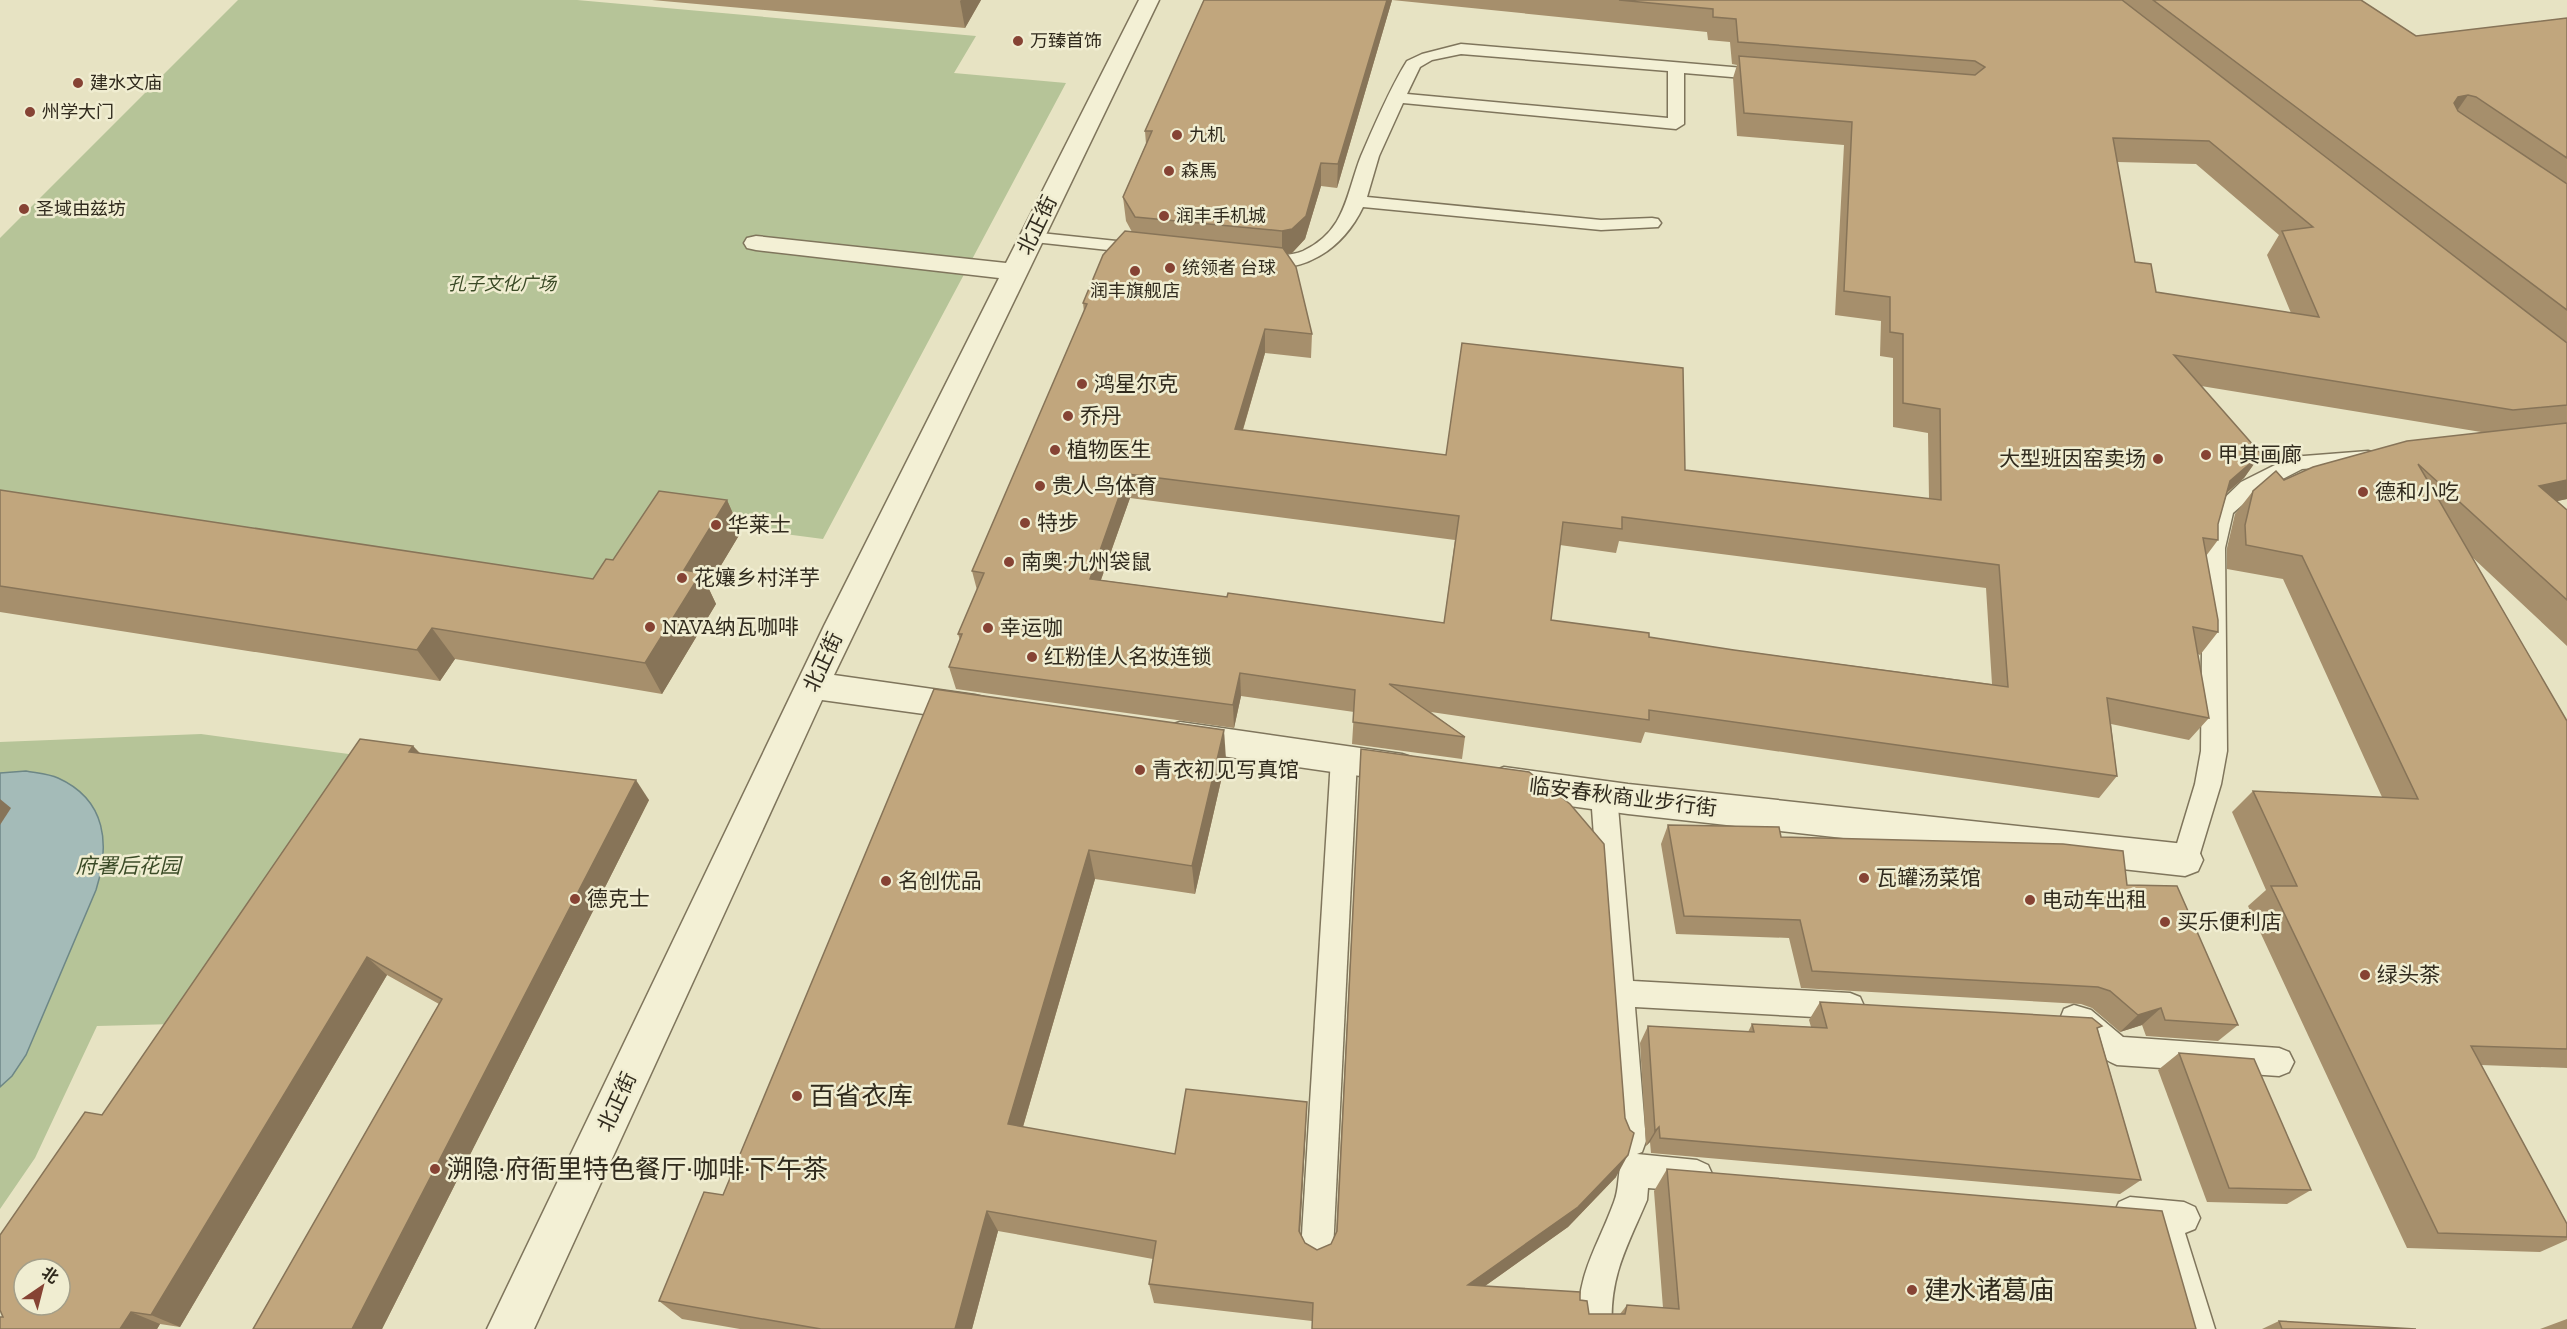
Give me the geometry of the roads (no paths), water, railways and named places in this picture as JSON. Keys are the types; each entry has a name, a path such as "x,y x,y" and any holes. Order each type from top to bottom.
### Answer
{"street":[{"name":"北正街","path":"510,1329 812,685 1149,0"},
{"path":"756,243 1014,272"},
{"path":"812,685 1011,713"},
{"path":"1150,732 1438,772"},
{"name":"临安春秋商业步行街","path":"1474,777 1604,795 2185,860"}],"lane":[{"path":"1142,0 1149,0"},
{"path":"1247,260 1282,263 1310,257 1339,233 1357,201 1365,170 1413,64 1427,57 1461,50 1780,76"},
{"path":"1398,98 1676,124 1676,67"},
{"path":"1357,201 1602,225 1652,223"},
{"path":"1031,237 1168,251"},
{"path":"2185,860 2208,784 2214,751 2214,548 2223,510 2249,486 2298,462 2389,455"},
{"path":"1317,1251 1344,759"},
{"path":"1594,1329 1594,1301 1601,1270 1631,1200 1633,1160 1604,795"},
{"path":"1619,993 1880,1008"},
{"path":"2046,1018 2081,1020 2117,1051 2279,1062"},
{"path":"1633,1160 1727,1179"},
{"path":"2105,1211 2174,1217 2198,1329"}],"water":[{"path":"26,771 58,778 87,798 101,825 103,857 96,890 26,1055 12,1076 0,1087 0,773"}],"place":[{"name":"万臻首饰","path":"1018,41"},
{"name":"建水文庙","path":"78,83"},
{"name":"州学大门","path":"30,112"},
{"name":"九机","path":"1177,135"},
{"name":"森馬","path":"1169,171"},
{"name":"圣域由兹坊","path":"24,209"},
{"name":"润丰手机城","path":"1164,216"},
{"name":"统领者 台球","path":"1170,268"},
{"name":"润丰旗舰店","path":"1135,271"},
{"name":"鸿星尔克","path":"1082,384"},
{"name":"乔丹","path":"1068,416"},
{"name":"植物医生","path":"1055,450"},
{"name":"甲其画廊","path":"2206,455"},
{"name":"大型班因窑卖场","path":"2158,459"},
{"name":"贵人鸟体育","path":"1040,486"},
{"name":"德和小吃","path":"2363,492"},
{"name":"特步","path":"1025,523"},
{"name":"华莱士","path":"716,525"},
{"name":"南奥·九州袋鼠","path":"1009,562"},
{"name":"花孃乡村洋芋","path":"682,578"},
{"name":"NAVA纳瓦咖啡","path":"650,627"},
{"name":"幸运咖","path":"988,628"},
{"name":"红粉佳人名妆连锁","path":"1032,657"},
{"name":"青衣初见写真馆","path":"1140,770"},
{"name":"瓦罐汤菜馆","path":"1864,878"},
{"name":"名创优品","path":"886,881"},
{"name":"德克士","path":"575,899"},
{"name":"电动车出租","path":"2030,900"},
{"name":"买乐便利店","path":"2165,922"},
{"name":"绿头茶","path":"2365,975"},
{"name":"百省衣库","path":"797,1096"},
{"name":"溯隐·府衙里特色餐厅·咖啡·下午茶","path":"435,1169"},
{"name":"建水诸葛庙","path":"1912,1290"}],"park label":[{"name":"孔子文化广场","path":"502,284"},
{"name":"府署后花园","path":"128,866"}]}
